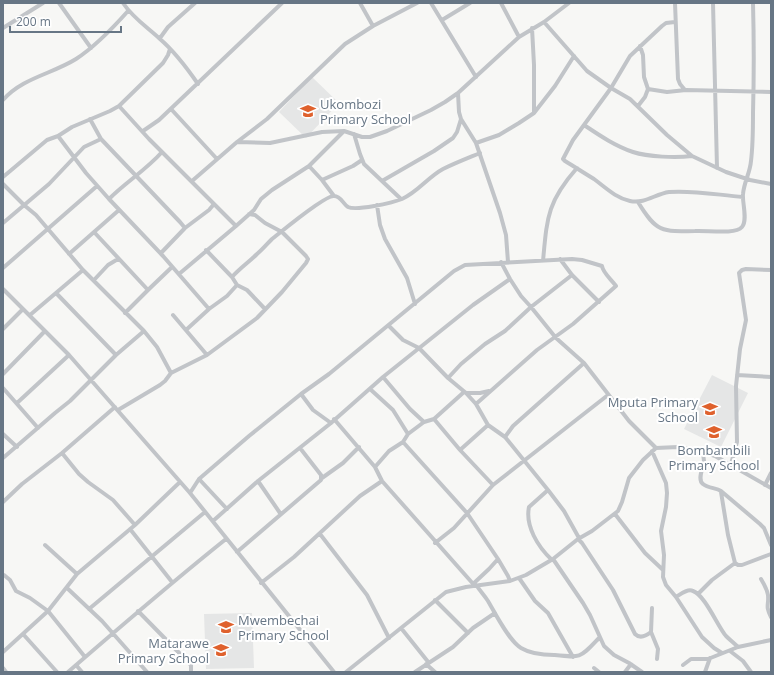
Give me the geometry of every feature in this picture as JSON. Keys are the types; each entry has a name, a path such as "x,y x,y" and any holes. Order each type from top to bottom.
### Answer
{"street":[{"path":"3,28 43,3"},
{"path":"59,3 92,48"},
{"path":"123,3 128,11 160,38 186,67 198,84"},
{"path":"160,38 168,27 195,3"},
{"path":"143,131 159,120 171,109 282,3"},
{"path":"360,3 373,26"},
{"path":"192,181 237,142 267,119 346,44 373,26 417,3"},
{"path":"431,3 476,76"},
{"path":"442,20 470,3"},
{"path":"501,3 519,37"},
{"path":"237,142 270,143 322,132 344,131 370,137 377,135 431,110 458,93 519,37 544,22 569,3"},
{"path":"675,3 678,79 680,84 686,90"},
{"path":"713,3 717,168"},
{"path":"638,202 650,219 661,229 669,232 703,230 732,231 738,230 744,224 743,197 752,160 754,92 753,3"},
{"path":"3,100 25,82 74,60 92,48 104,38 128,11"},
{"path":"544,22 587,72 610,88 630,99 667,135 692,156 717,168 747,179 771,184"},
{"path":"675,22 666,23 630,56 610,88 573,140 563,159 614,194 630,201 638,202 667,192 743,197"},
{"path":"532,28 534,113"},
{"path":"638,106 645,97 648,89 644,77 643,55 640,46"},
{"path":"3,177 47,140 119,106 163,63 170,49"},
{"path":"476,143 499,135 534,113 555,86 574,56"},
{"path":"648,89 667,92 686,90 771,92"},
{"path":"458,93 461,119 476,143 500,214 506,235 508,262"},
{"path":"119,106 162,152 236,226"},
{"path":"171,109 217,159"},
{"path":"90,119 101,138 185,228"},
{"path":"382,181 453,138 457,132 461,119"},
{"path":"584,125 634,152 655,156 692,156"},
{"path":"179,274 236,226 249,214 261,199 309,166 344,131"},
{"path":"354,134 362,160 401,199"},
{"path":"58,136 97,186 161,253 209,309"},
{"path":"3,223 49,184 84,147 101,138"},
{"path":"109,199 125,183 143,171 162,152"},
{"path":"309,166 334,196 339,198 345,205 352,208 377,205 401,199 412,194 443,169 480,153"},
{"path":"322,180 353,166 362,160"},
{"path":"543,261 547,221 550,210 560,189 577,168"},
{"path":"3,184 36,215 83,270 144,331 157,348 171,373"},
{"path":"3,268 97,186"},
{"path":"232,276 272,240 312,208 334,196"},
{"path":"161,253 185,228 209,210 214,204"},
{"path":"377,205 380,225 385,239 406,278 415,304"},
{"path":"69,254 119,210"},
{"path":"3,502 38,471 117,408 160,385 171,373 208,355 257,318 282,292 308,261 306,256 282,232 255,215 249,214"},
{"path":"94,232 148,290"},
{"path":"206,250 232,276 237,285 247,290 265,309"},
{"path":"94,280 108,265 118,259"},
{"path":"560,259 599,302"},
{"path":"190,493 199,479 277,413 389,326 454,271 465,265 560,259 582,260 602,266 603,270 616,286 556,338 537,350 476,404"},
{"path":"501,262 521,296 531,306 556,338 584,363 629,421 656,448"},
{"path":"125,313 172,267"},
{"path":"731,464 737,442 738,375 740,349 746,320 739,273 746,269 771,270"},
{"path":"30,315 83,270"},
{"path":"448,378 461,364 485,344 505,331 531,306 572,274"},
{"path":"213,521 258,481 300,448 383,377 473,305 510,279"},
{"path":"186,330 209,309 227,296 237,285"},
{"path":"3,289 69,355 117,408 190,493 334,672"},
{"path":"56,293 116,354"},
{"path":"3,329 23,309"},
{"path":"173,315 208,355"},
{"path":"389,326 404,340 419,348 448,378 465,392 476,404 488,425 505,437 564,511 579,539 603,574 634,634 642,637 651,632"},
{"path":"3,374 45,331"},
{"path":"3,458 70,401 116,354 144,331"},
{"path":"17,403 69,355"},
{"path":"505,437 513,426 584,363"},
{"path":"738,375 771,377"},
{"path":"383,377 410,409 424,422"},
{"path":"3,388 38,428"},
{"path":"375,468 389,451 403,442 408,434 424,422 434,419 465,392 488,392 494,388"},
{"path":"370,389 393,410 408,434"},
{"path":"301,394 314,410 332,421 359,447 375,468 382,481 475,585 512,639 521,649 536,653 573,657 581,656 600,638"},
{"path":"436,543 454,528 493,485 525,462 608,395"},
{"path":"434,419 460,450 493,485"},
{"path":"460,450 488,425"},
{"path":"3,434 17,447"},
{"path":"403,442 467,513 498,559 510,581"},
{"path":"237,552 262,531 280,513 322,478 343,463 359,447"},
{"path":"346,672 446,592 475,585 510,581 519,578 552,560 618,511 629,478 656,448 678,447 716,456 771,488"},
{"path":"300,448 322,478"},
{"path":"652,451 666,483 667,493 661,531 664,555 662,569 663,577 666,585 676,597 702,637 722,653"},
{"path":"703,452 704,462 702,484 721,491 760,524 764,528 771,545"},
{"path":"62,453 79,474 113,500 135,525"},
{"path":"765,485 771,473"},
{"path":"199,479 227,509"},
{"path":"258,481 280,513"},
{"path":"261,583 320,534 360,496 382,481"},
{"path":"3,652 48,611 77,574 135,525 180,482"},
{"path":"548,490 529,506 528,519 541,550 552,560 583,603 604,646 614,655 642,672"},
{"path":"721,491 728,535 735,563 742,565 771,554"},
{"path":"89,609 151,555 205,512"},
{"path":"615,514 645,553 662,569"},
{"path":"130,529 172,582"},
{"path":"320,534 365,591 389,638"},
{"path":"68,672 138,611 156,598 172,582 226,539"},
{"path":"45,545 77,574"},
{"path":"475,585 498,559"},
{"path":"698,594 712,580 735,563"},
{"path":"4,575 10,580 16,591 30,598 48,611 85,657"},
{"path":"519,578 535,601 548,613 573,657"},
{"path":"761,579 767,590 769,600 766,606 771,617"},
{"path":"67,588 113,634 147,672"},
{"path":"676,597 688,590 694,591 698,594 711,611 726,636 738,647"},
{"path":"435,600 468,632"},
{"path":"652,608 651,632 658,649 657,659"},
{"path":"138,611 191,665 191,672"},
{"path":"415,672 453,647 468,632 495,614"},
{"path":"401,628 435,672"},
{"path":"23,634 57,672"},
{"path":"683,665 691,659 710,658 738,647 771,640"},
{"path":"730,651 743,661 751,672"},
{"path":"705,672 710,658"},
{"path":"625,672 631,664"},
{"path":"76,665 82,672"},
{"path":"3,668 6,672"},
{"path":"594,668 599,672"}],"shaded area":[{"path":"312,77 339,103 306,138 279,112"},
{"path":"712,375 748,393 721,447 684,429"},
{"path":"252,613 254,668 206,669 204,614"}],"place":[{"name":"Ukombozi Primary School","path":"308,111"},
{"name":"Mputa Primary School","path":"710,409"},
{"name":"Bombambili Primary School","path":"714,432"},
{"name":"Mwembechai Primary School","path":"226,627"},
{"name":"Matarawe Primary School","path":"221,650"}]}
